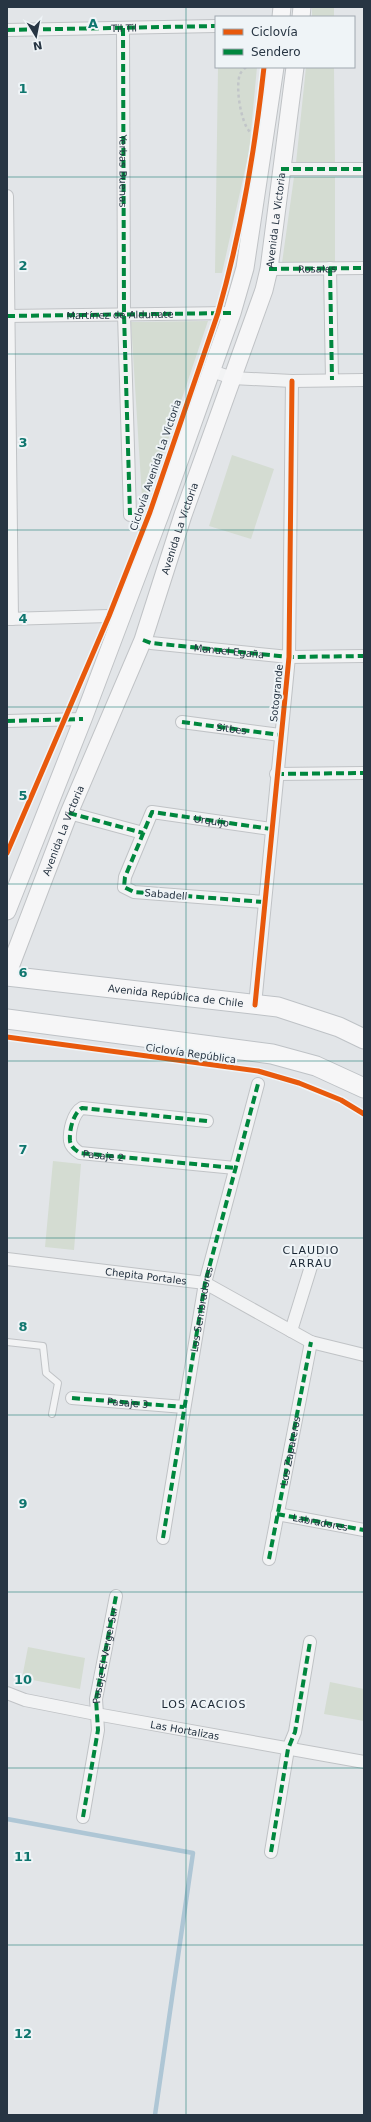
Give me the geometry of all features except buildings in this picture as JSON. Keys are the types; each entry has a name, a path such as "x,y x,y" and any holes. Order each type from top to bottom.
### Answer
{"main road":[{"path":"7,911 120,621 232,313 245,268 274,68"},
{"name":"Avenida La Victoria","path":"7,975 69,813 143,640 184,515 264,290 269,269 295,68"},
{"name":"Avenida República de Chile","path":"7,975 278,1007 339,1027 364,1039"},
{"path":"7,1019 266,1053 316,1066 364,1088"}],"street":[{"name":"Til Til","path":"7,30 215,26"},
{"name":"Yerbas Buenas","path":"123,28 124,314 130,515"},
{"path":"281,169 364,169"},
{"path":"7,196 10,619 109,616 120,621"},
{"path":"330,268 332,380"},
{"name":"Rosales","path":"269,269 364,268"},
{"name":"Martínez de Aldunate","path":"8,316 232,313"},
{"path":"212,371 232,378 292,381 364,380"},
{"name":"Sotogrande","path":"255,1004 288,657 292,381"},
{"name":"Manuel Egaña","path":"143,640 152,644 288,657 364,656"},
{"path":"7,720 83,719"},
{"name":"Sitbes","path":"182,722 280,735"},
{"path":"276,774 364,773"},
{"name":"Urquijo","path":"152,812 271,829"},
{"name":"Sabadell","path":"152,812 125,877 124,887 134,892 264,902"},
{"path":"69,813 143,833"},
{"name":"Los Sembradores","path":"163,1538 205,1283 258,1084"},
{"name":"Pasaje 2","path":"207,1121 82,1108 74,1115 70,1140 73,1149 80,1154 235,1168"},
{"name":"Chepita Portales","path":"7,1260 205,1283 311,1342 364,1355"},
{"path":"291,1331 313,1260"},
{"name":"Los Zapateros","path":"269,1559 311,1342"},
{"name":"Pasaje 3","path":"72,1398 184,1407"},
{"name":"Labradores","path":"277,1514 364,1530"},
{"name":"Pasaje El Vergel Sur","path":"83,1817 98,1730 96,1699 116,1596"},
{"path":"271,1852 288,1748 295,1732 310,1642"},
{"name":"Las Hortalizas","path":"7,1692 26,1700 96,1714 364,1762"}],"lane":[{"path":"7,1342 43,1346 46,1373 58,1383 52,1414"}],"path":[{"path":"245,68 240,74 239,99 241,113 248,129 264,143"}],"shaded area":[{"path":"312,7 334,7 334,16 312,16"},
{"path":"218,68 257,68 249,152 222,273 215,273"},
{"path":"306,68 334,68 335,164 296,163"},
{"path":"294,177 335,177 335,263 282,263"},
{"path":"208,321 143,514 131,322"},
{"path":"232,455 274,469 251,539 209,526"},
{"path":"53,1161 81,1164 74,1250 45,1247"},
{"path":"28,1647 85,1658 80,1689 22,1678"},
{"path":"330,1682 364,1689 364,1721 324,1714"}],"waterway":[{"path":"7,1819 193,1853 155,2115"}],"marked path":[{"path":"7,30 215,26"},
{"path":"123,28 124,314 130,515"},
{"path":"281,169 364,169"},
{"path":"330,268 332,380"},
{"path":"269,269 364,268"},
{"path":"7,316 232,313"},
{"path":"143,640 151,643 289,657 364,656"},
{"path":"7,721 83,719"},
{"path":"182,722 280,735"},
{"path":"276,774 364,773"},
{"path":"264,902 134,892 124,887 125,877 152,812 271,829"},
{"path":"69,813 143,833"},
{"path":"163,1538 205,1283 258,1084"},
{"path":"207,1121 82,1108 76,1114 72,1123 70,1141 71,1145 80,1153 235,1168"},
{"path":"269,1559 311,1342"},
{"path":"72,1398 184,1407"},
{"path":"277,1514 364,1530"},
{"path":"83,1817 98,1730 96,1699 116,1596"},
{"path":"271,1852 288,1749 295,1732 310,1642"}],"cycle path":[{"name":"Ciclovía Avenida La Victoria","path":"7,853 109,616 150,512 218,313 234,252 252,160 264,68"},
{"path":"255,1005 289,657 292,381"},
{"name":"Ciclovía República","path":"7,1037 258,1071 299,1083 341,1100 364,1114"}],"district":[{"name":"CLAUDIO ARRAU","path":"311,1256"},
{"name":"LOS ACACIOS","path":"204,1704"}]}
